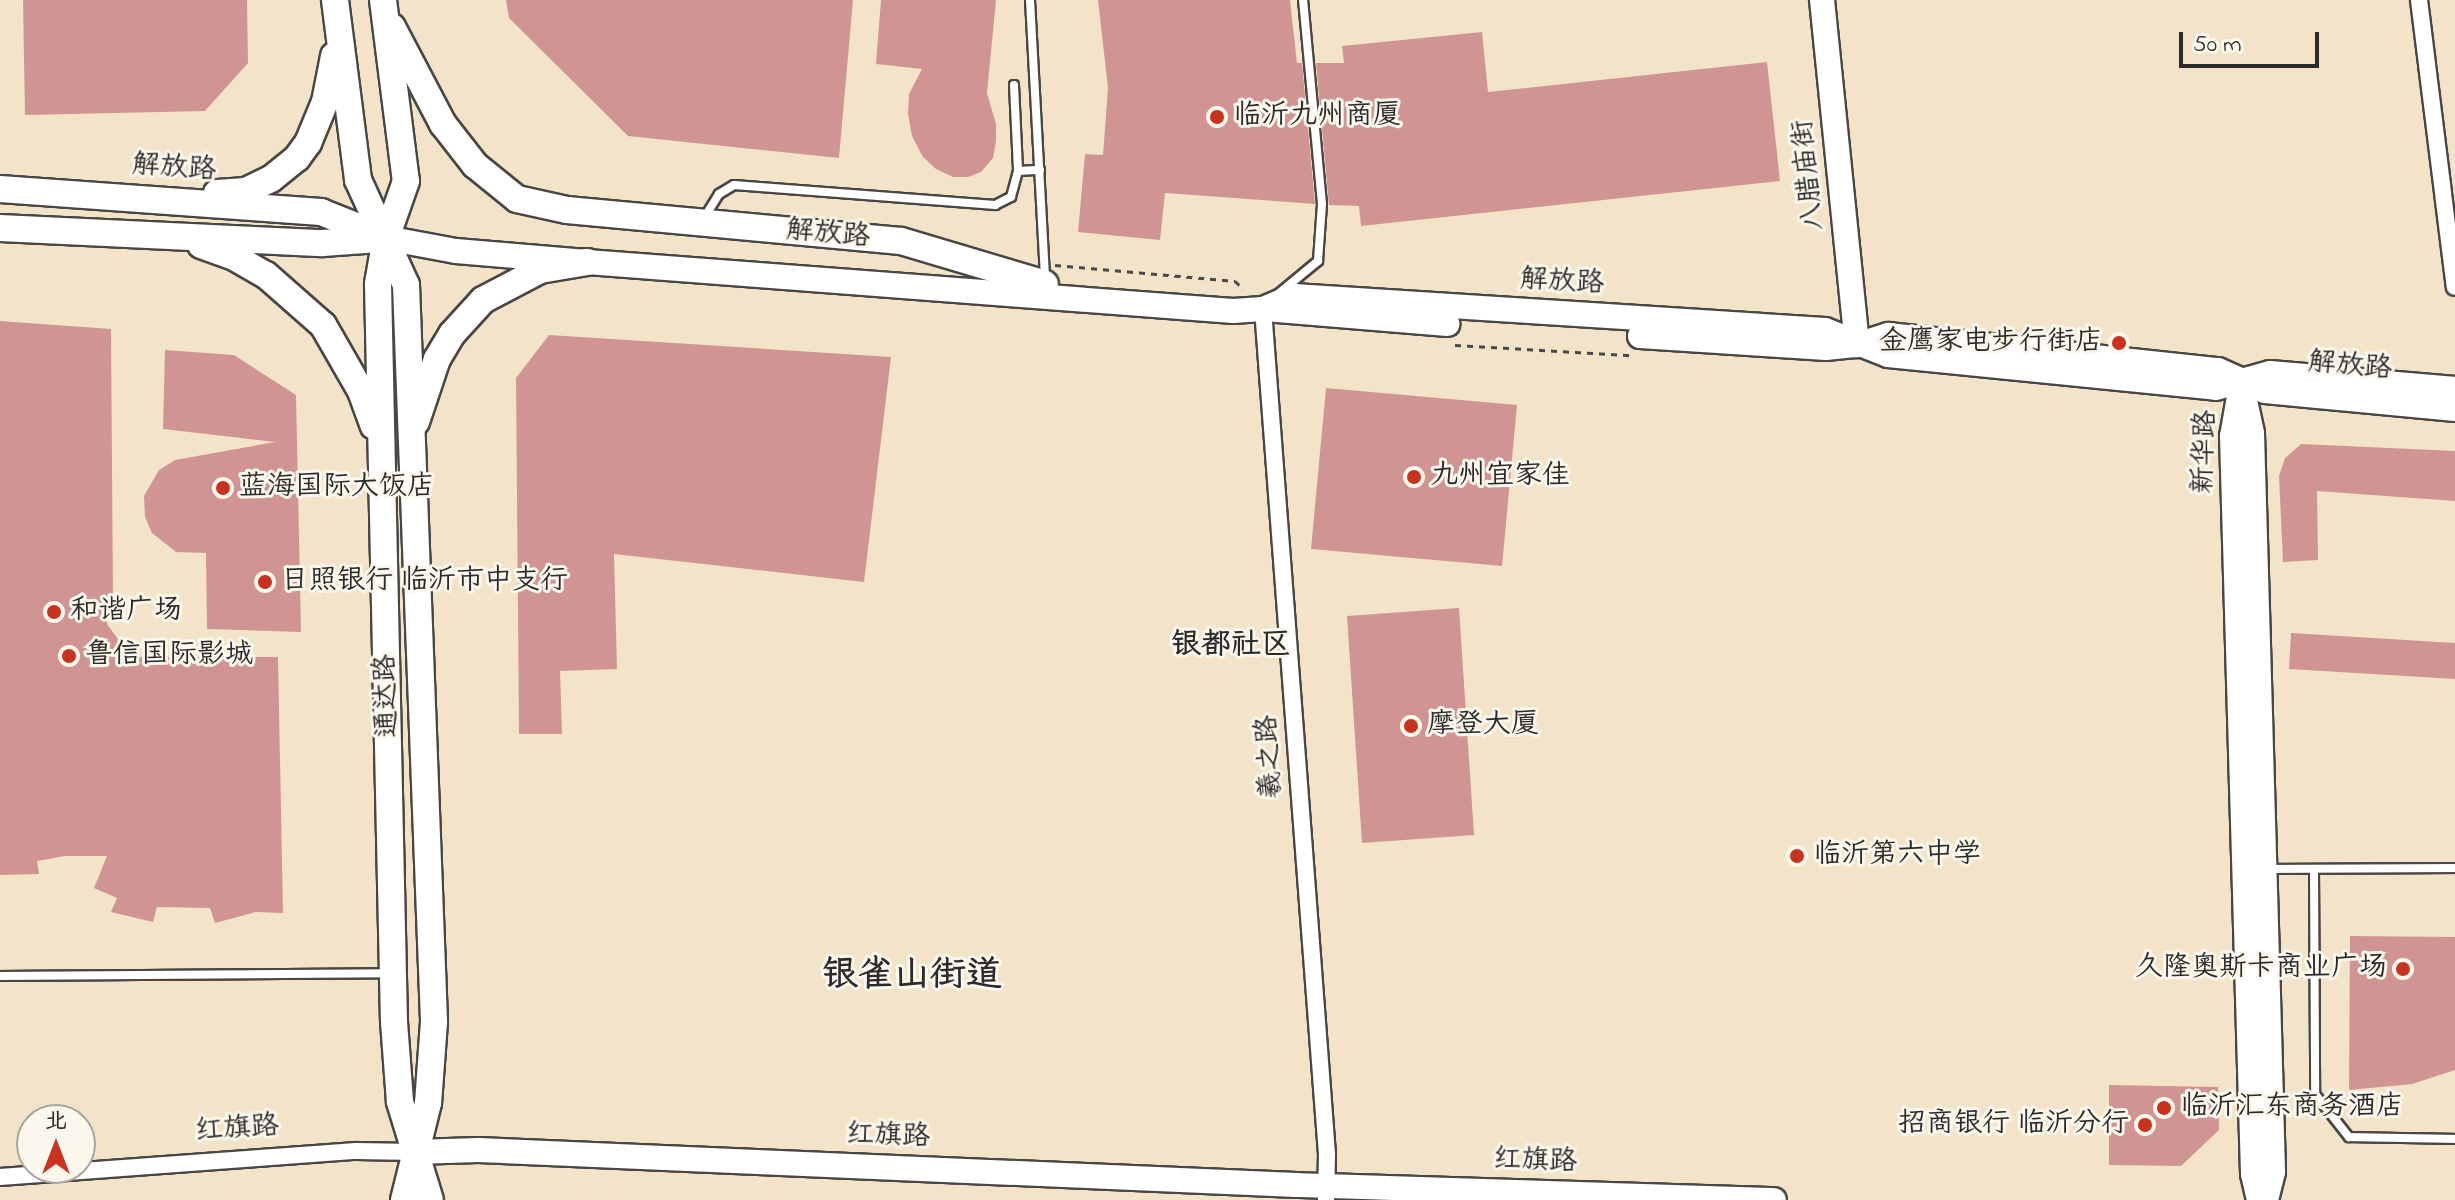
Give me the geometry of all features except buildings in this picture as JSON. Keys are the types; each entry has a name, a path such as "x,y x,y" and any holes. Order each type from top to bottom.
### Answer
{"main road":[{"path":"171,200 246,191 271,179 297,158 308,143 325,102 334,56 334,0"},
{"name":"通达路","path":"334,0 358,180 406,285 409,440 434,1022 428,1103 404,1200"},
{"name":"八腊庙街","path":"1822,0 1857,345"},
{"path":"384,6 443,124 475,165 517,199 567,210 901,241 1046,274"},
{"name":"通达路","path":"384,6 406,181 386,238 378,284 393,973 400,1102 430,1200"},
{"name":"解放路","path":"0,189 321,212 386,238 456,251 587,262 1233,311 1263,309 1294,296 1305,296 1825,330 1857,345 1888,335 2218,370 2265,391 2455,409"},
{"name":"解放路","path":"0,228 323,243 456,236 1046,274 1234,300 1263,309"},
{"path":"179,237 236,258 266,275 323,325 361,391 381,446"},
{"path":"409,440 437,359 452,334 483,300 540,270 587,262"},
{"name":"解放路","path":"2241,382 2270,373 2455,389"},
{"name":"新华路","path":"2241,382 2252,433 2273,1172 2266,1200"},
{"name":"新华路","path":"2241,382 2232,436 2253,1174 2259,1200"},
{"name":"红旗路","path":"415,1152 478,1150 1326,1193 1774,1200"}],"street":[{"path":"2419,0 2455,287"},
{"name":"羲之路","path":"1263,309 1327,1154 1326,1193"},
{"name":"红旗路","path":"0,1177 356,1151 415,1152"}],"lane":[{"path":"1030,0 1046,274"},
{"path":"1263,309 1294,278 1308,272 1318,261 1322,204 1303,0"},
{"path":"701,222 719,194 734,185 995,205 1011,197 1018,171 1014,85"},
{"path":"1018,171 1040,170"},
{"path":"2265,869 2455,868"},
{"path":"2314,869 2315,1094 2349,1137 2455,1139"},
{"path":"0,976 393,973"}],"path":[{"path":"1046,274 1235,281 1263,309"},
{"path":"1441,344 1639,355"}],"place":[{"name":"临沂九州商厦","path":"1217,117"},
{"name":"金鹰家电步行街店","path":"2119,343"},
{"name":"九州宜家佳","path":"1414,477"},
{"name":"蓝海国际大饭店","path":"223,488"},
{"name":"日照银行 临沂市中支行","path":"265,582"},
{"name":"和谐广场","path":"54,612"},
{"name":"鲁信国际影城","path":"69,656"},
{"name":"摩登大厦","path":"1411,726"},
{"name":"临沂第六中学","path":"1797,856"},
{"name":"久隆奥斯卡商业广场","path":"2403,969"},
{"name":"临沂汇东商务酒店","path":"2164,1108"},
{"name":"招商银行 临沂分行","path":"2145,1125"}],"district":[{"name":"银都社区","path":"1231,646"},
{"name":"银雀山街道","path":"912,977"}]}
